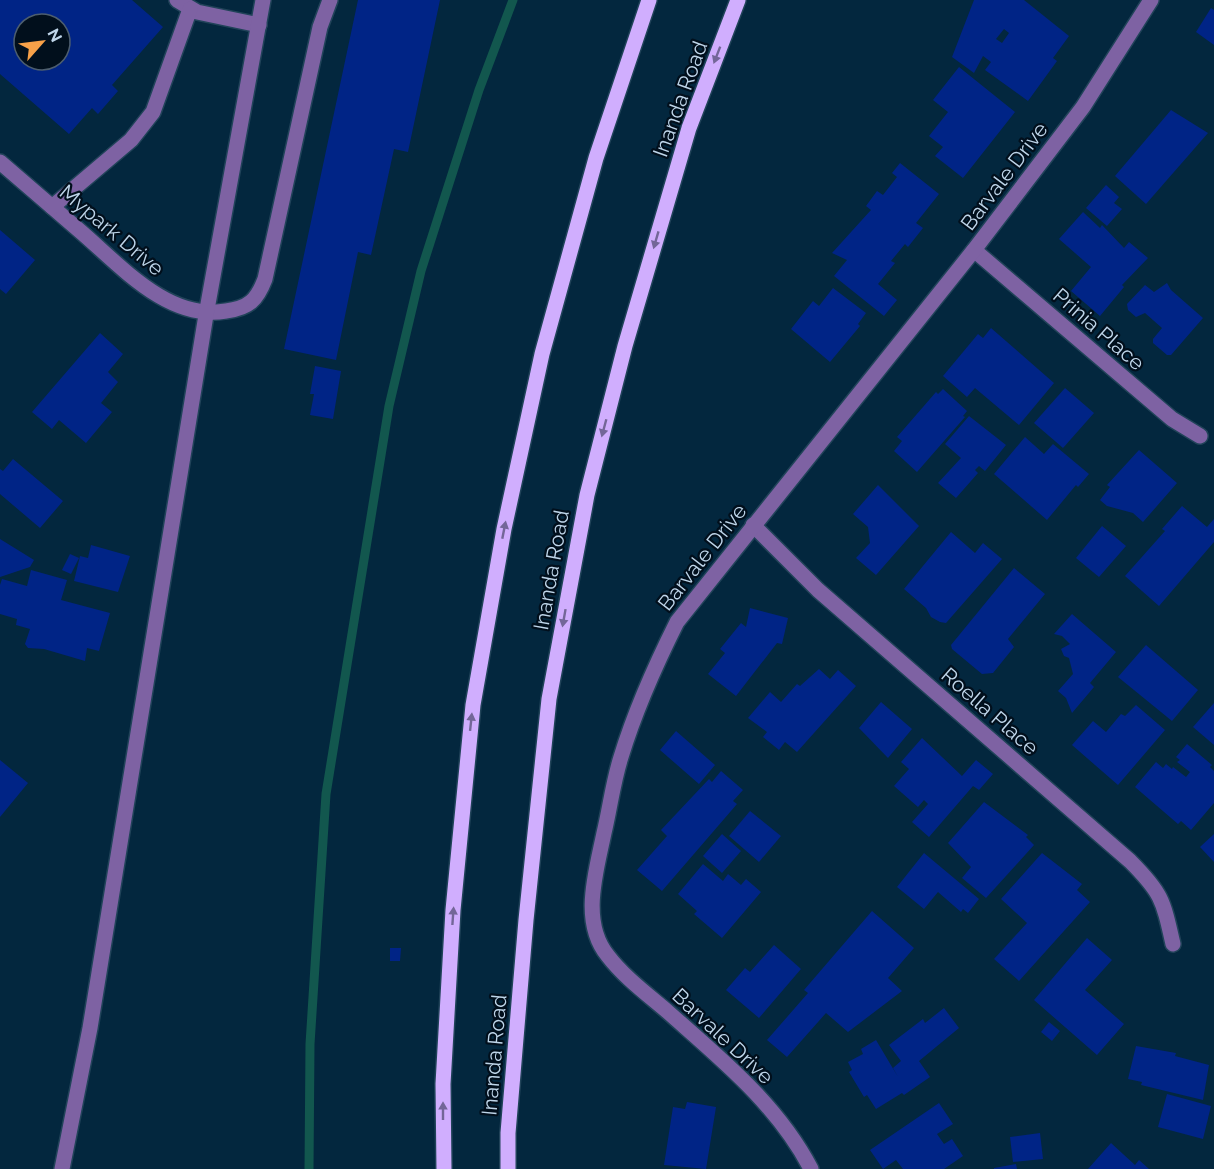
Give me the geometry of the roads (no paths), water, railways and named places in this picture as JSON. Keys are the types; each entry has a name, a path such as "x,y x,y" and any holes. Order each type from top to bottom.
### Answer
{"main road":[{"path":"444,1169 443,1084 453,910 473,705 504,529 542,354 596,158 649,0"},
{"name":"Inanda Road","path":"508,1169 508,1133 519,1003 549,699 586,495 625,346 689,128 738,0"}],"street":[{"path":"177,0 190,9 259,25"},
{"path":"62,1169 95,999 206,315 263,0"},
{"path":"206,315 246,307 259,294 265,279 320,27 330,0"},
{"name":"Barvale Drive","path":"812,1169 800,1147 769,1108 725,1063 621,971 600,945 593,916 595,880 620,758 650,678 676,622 974,250 1083,107 1150,0"},
{"path":"52,207 130,140 153,112 190,9"},
{"name":"Mypark Drive","path":"0,162 148,289 178,305 206,315"},
{"name":"Prinia Place","path":"974,250 1172,419 1200,436"},
{"name":"Roella Place","path":"753,525 818,590 1130,861 1151,882 1164,901 1173,944"}],"waterway":[{"path":"309,1169 310,1044 326,794 389,406 421,271 479,90 513,0"}]}
